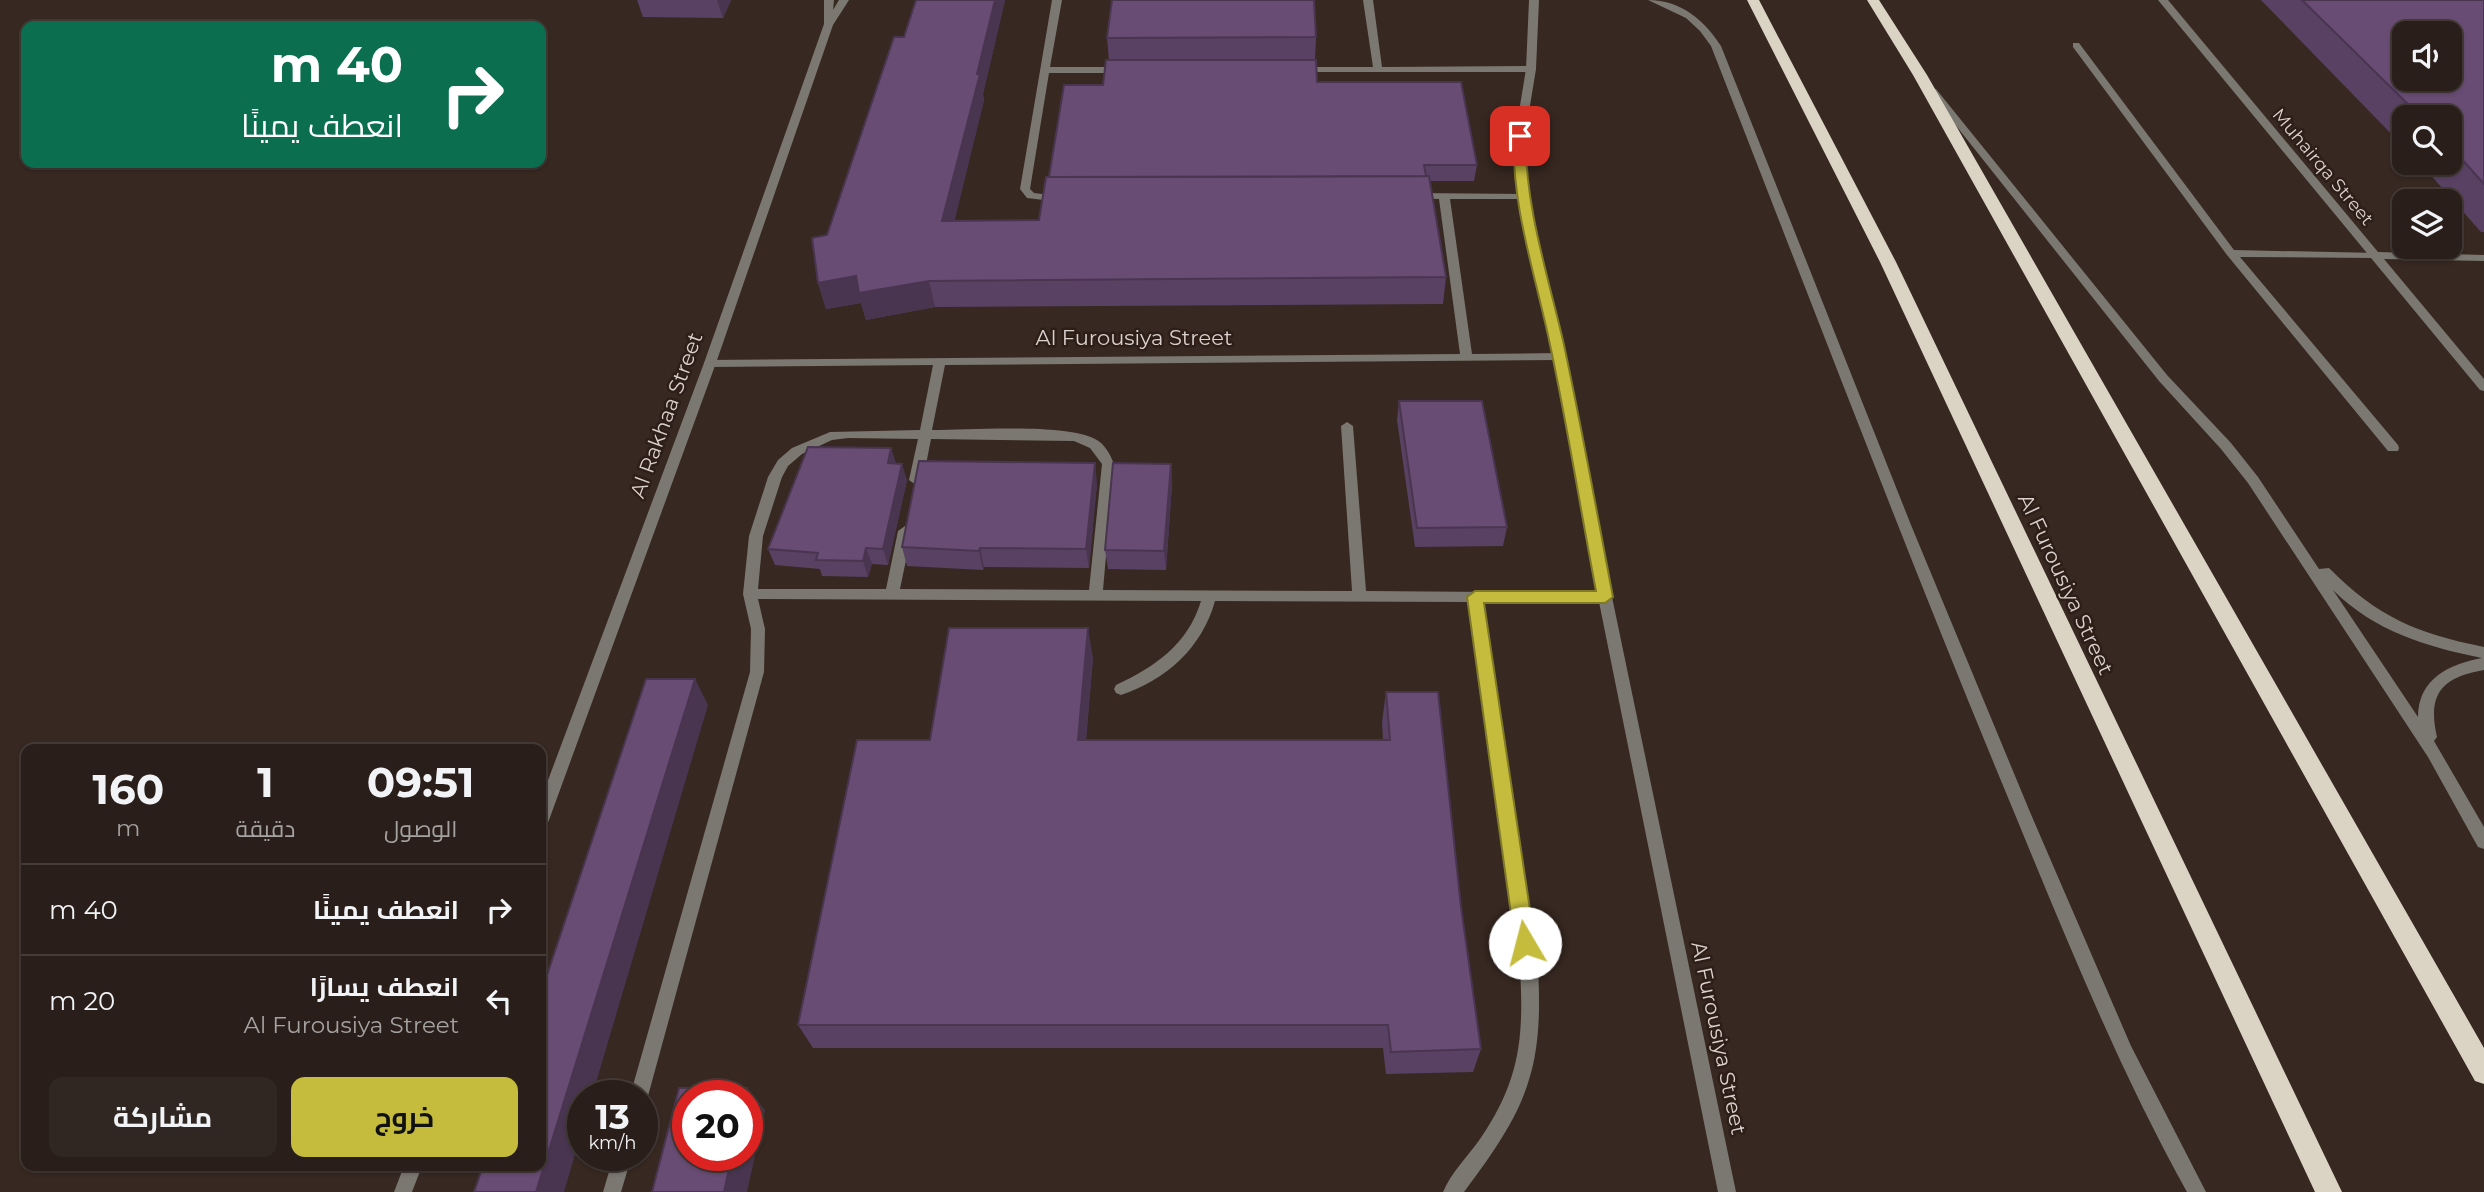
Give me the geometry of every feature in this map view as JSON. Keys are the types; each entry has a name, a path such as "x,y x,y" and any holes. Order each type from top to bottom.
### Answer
{"highway":[{"name":"Al Furousiya Street","path":"1753,0 1888,262 2329,1192"},
{"path":"1873,0 1920,75 2484,1072"}],"street":[{"name":"Al Rakhaa Street","path":"828,25 829,0"},
{"name":"Al Rakhaa Street","path":"546,806 710,363 828,25 844,0"},
{"path":"1057,0 1025,189 1031,196 1076,199"},
{"path":"1368,0 1378,69"},
{"name":"Al Furousiya Street","path":"1534,0 1531,69 1520,136 1519,162 1524,196 1559,357 1605,597 1727,1192"},
{"path":"1653,0 1693,16 1716,46 1994,746 2130,1065 2166,1139 2197,1192"},
{"name":"Muhairqa Street","path":"2163,0 2484,387"},
{"path":"2076,45 2231,253 2393,448"},
{"path":"1281,69 1531,69"},
{"path":"1046,70 1129,70"},
{"path":"1920,75 2163,378 2227,446 2297,544 2433,751 2484,842"},
{"path":"1444,196 1467,358"},
{"path":"1403,197 1524,196"},
{"path":"2231,253 2484,258"},
{"name":"Al Furousiya Street","path":"710,363 1559,357"},
{"path":"914,489 940,361"},
{"path":"1347,426 1359,596"},
{"path":"643,1080 757,673 758,629 750,594 756,536 775,477 783,463 797,451 830,436 848,434 1058,435 1087,439 1098,446 1108,464 1095,596"},
{"path":"892,595 909,515"},
{"path":"2297,544 2344,594 2378,620 2426,640 2484,653"},
{"path":"750,594 1605,597"},
{"path":"1121,689 1156,672 1184,649 1198,630 1209,596"},
{"path":"1452,1192 1488,1145 1511,1104 1527,1059 1532,1013 1529,969 1475,597"},
{"path":"2433,751 2423,719 2426,695 2449,673 2484,664"},
{"path":"403,1192 411,1171"},
{"path":"612,1192 618,1171"}],"building":[{"path":"916,0 995,0 977,74 980,74 942,221 1039,220 1046,177 1429,176 1446,277 929,281 859,293 856,276 818,283 812,238 827,235 894,37 904,37"},
{"path":"1112,0 1314,0 1316,37 1107,38"},
{"path":"2302,0 2484,0 2484,184 2462,159 2462,105 2409,105 2395,91 2462,91 2462,21 2392,21 2392,88"},
{"path":"1106,60 1316,60 1317,82 1461,82 1477,165 1424,165 1426,176 1049,177 1064,85 1103,85"},
{"path":"1399,401 1482,401 1507,527 1417,528"},
{"path":"808,447 891,448 888,463 902,464 883,549 866,548 863,561 816,560 818,553 768,549"},
{"path":"919,461 1095,463 1086,549 980,548 979,551 902,547"},
{"path":"1113,463 1171,464 1164,551 1105,550"},
{"path":"949,628 1088,628 1078,740 1390,740 1386,692 1438,692 1461,907 1481,1049 1391,1052 1388,1025 798,1025 857,740 930,740"},
{"path":"646,679 695,679 571,1080 567,1080 567,1092 546,1160 546,978"},
{"path":"672,1115 672,1171 729,1171 724,1192 652,1192"},
{"path":"481,1171 543,1171 536,1192 474,1192"}],"route":[{"path":"1520,136 1519,162 1524,196 1559,357 1605,597 1475,597 1525,943"}]}
